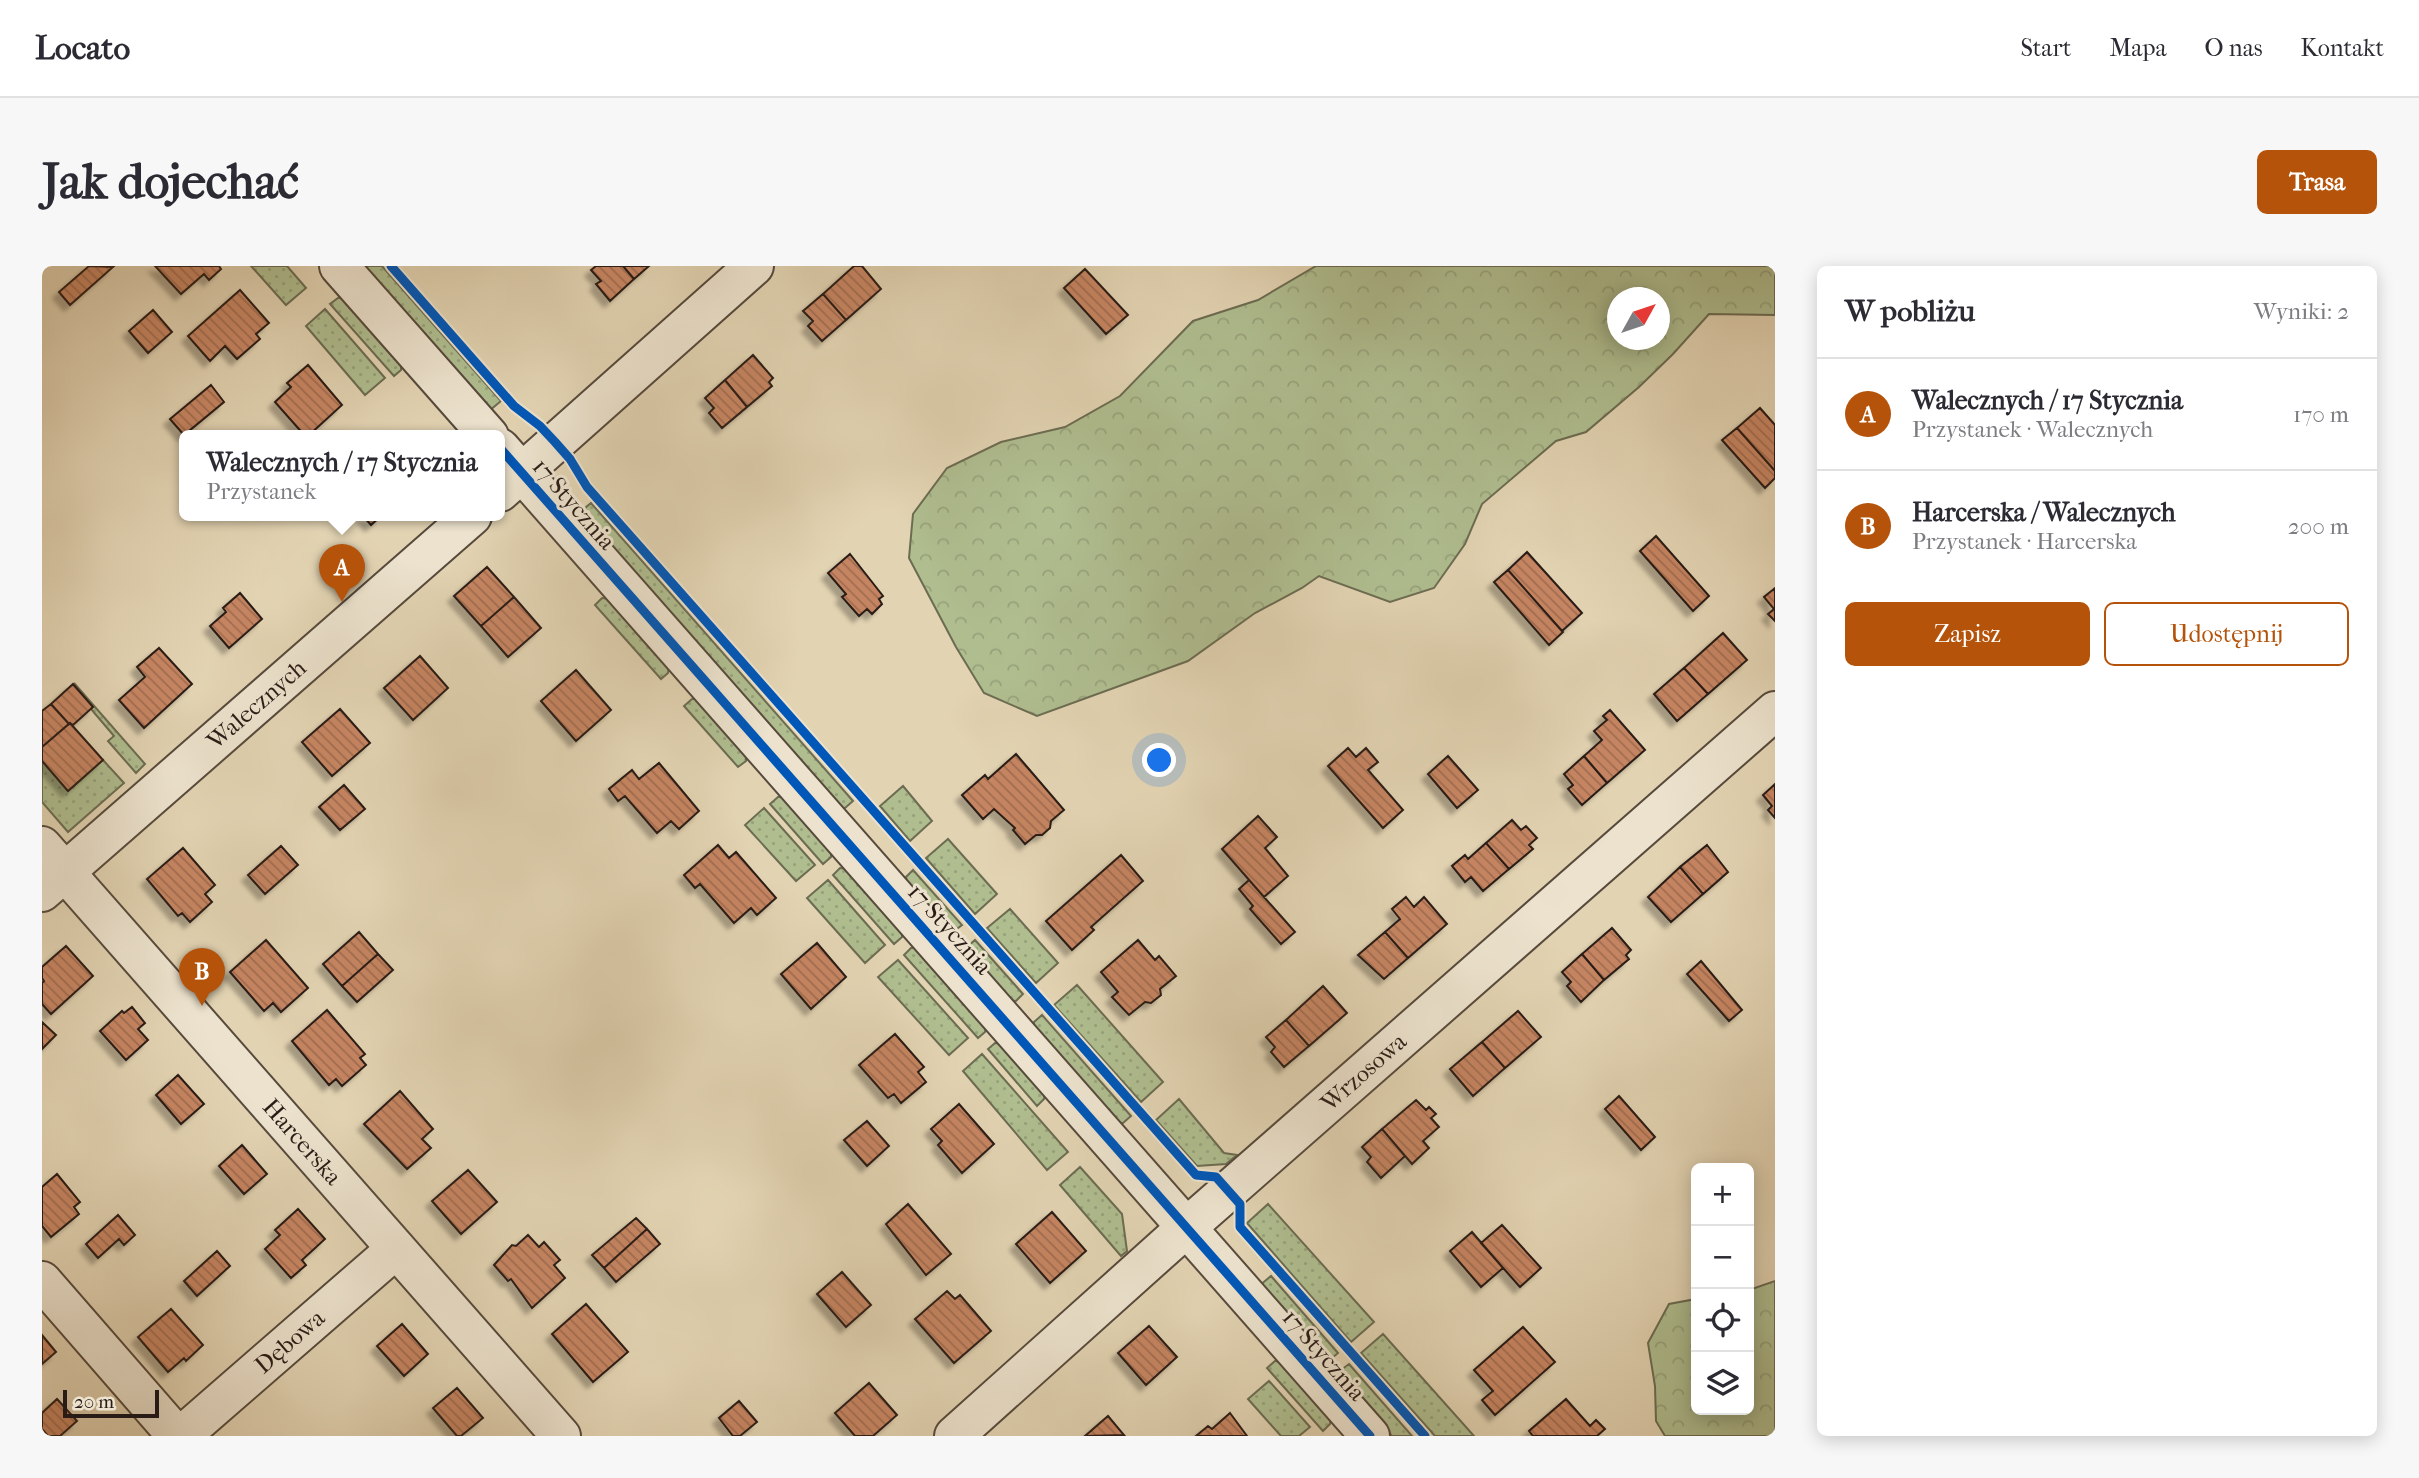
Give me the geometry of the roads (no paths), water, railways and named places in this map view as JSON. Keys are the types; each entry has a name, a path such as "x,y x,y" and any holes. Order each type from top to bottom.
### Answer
{"street":[{"path":"339,266 484,430"},
{"path":"507,471 754,266"},
{"name":"17 Stycznia","path":"507,471 1187,1227 1370,1436"},
{"name":"Walecznych","path":"49,870 466,521"},
{"name":"Wrzosowa","path":"954,1436 1187,1227 1775,711"},
{"name":"Harcerska","path":"49,870 396,1249 561,1436"},
{"name":"Dębowa","path":"179,1436 396,1249"},
{"path":"42,1281 179,1436"}],"place":[{"name":"Walecznych / 17 Stycznia","path":"342,602"},
{"name":"Harcerska / Walecznych","path":"202,1006"}]}
